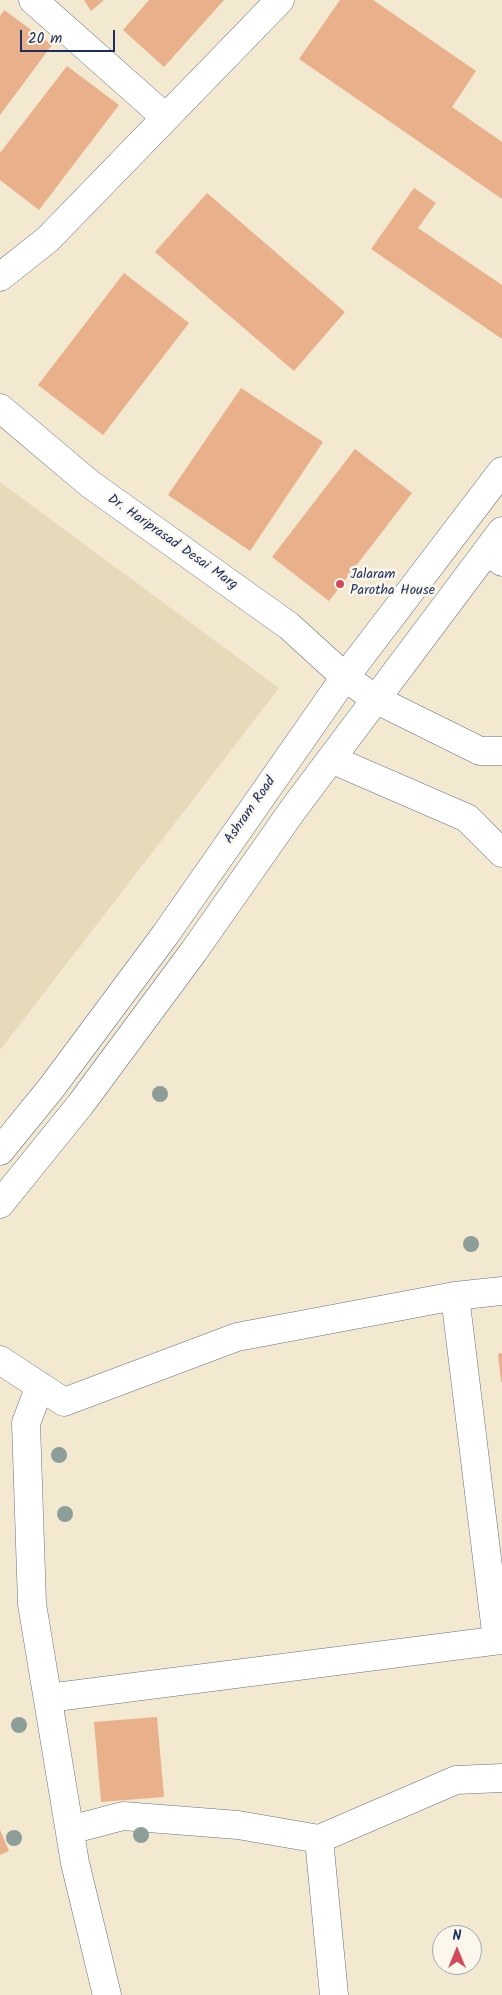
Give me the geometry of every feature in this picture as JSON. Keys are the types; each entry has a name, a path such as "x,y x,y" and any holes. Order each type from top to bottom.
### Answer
{"street":[{"path":"33,0 165,117"},
{"path":"0,277 48,239 280,0"},
{"name":"Dr. Hariprasad Desai Marg","path":"0,408 90,484 289,626 345,677 375,699 480,751 502,751"},
{"name":"Ashram Road","path":"0,1151 52,1087 165,935 345,677 502,471"},
{"path":"0,1204 80,1105 375,699 497,548"},
{"path":"331,759 467,818 502,853"},
{"path":"0,1360 64,1402 238,1337 455,1296 502,1292"},
{"path":"48,1698 499,1640 455,1296"},
{"path":"40,1386 26,1423 32,1604 76,1863 107,1995"},
{"path":"70,1830 123,1816 238,1825 319,1839 456,1780 502,1778"},
{"path":"319,1839 334,1995"}],"shaded area":[{"path":"0,482 279,688 0,1050"}],"building":[{"path":"84,0 104,0 91,11"},
{"path":"149,0 224,0 164,67 123,30"},
{"path":"340,0 373,0 476,71 452,107 502,142 502,199 299,59"},
{"path":"4,10 52,45 0,115 0,16"},
{"path":"67,66 119,105 39,210 0,180 0,153"},
{"path":"414,188 436,203 418,228 502,285 502,339 371,249"},
{"path":"207,193 345,312 294,371 155,252"},
{"path":"124,273 189,323 103,435 38,385"},
{"path":"241,388 323,442 250,551 168,495"},
{"path":"355,449 412,493 329,601 272,557"},
{"path":"502,1353 502,1382 501,1382 498,1354"},
{"path":"157,1717 164,1797 101,1802 94,1722"},
{"path":"0,1830 9,1851 0,1855"}],"place":[{"name":"Jalaram Parotha House","path":"340,584"}]}
